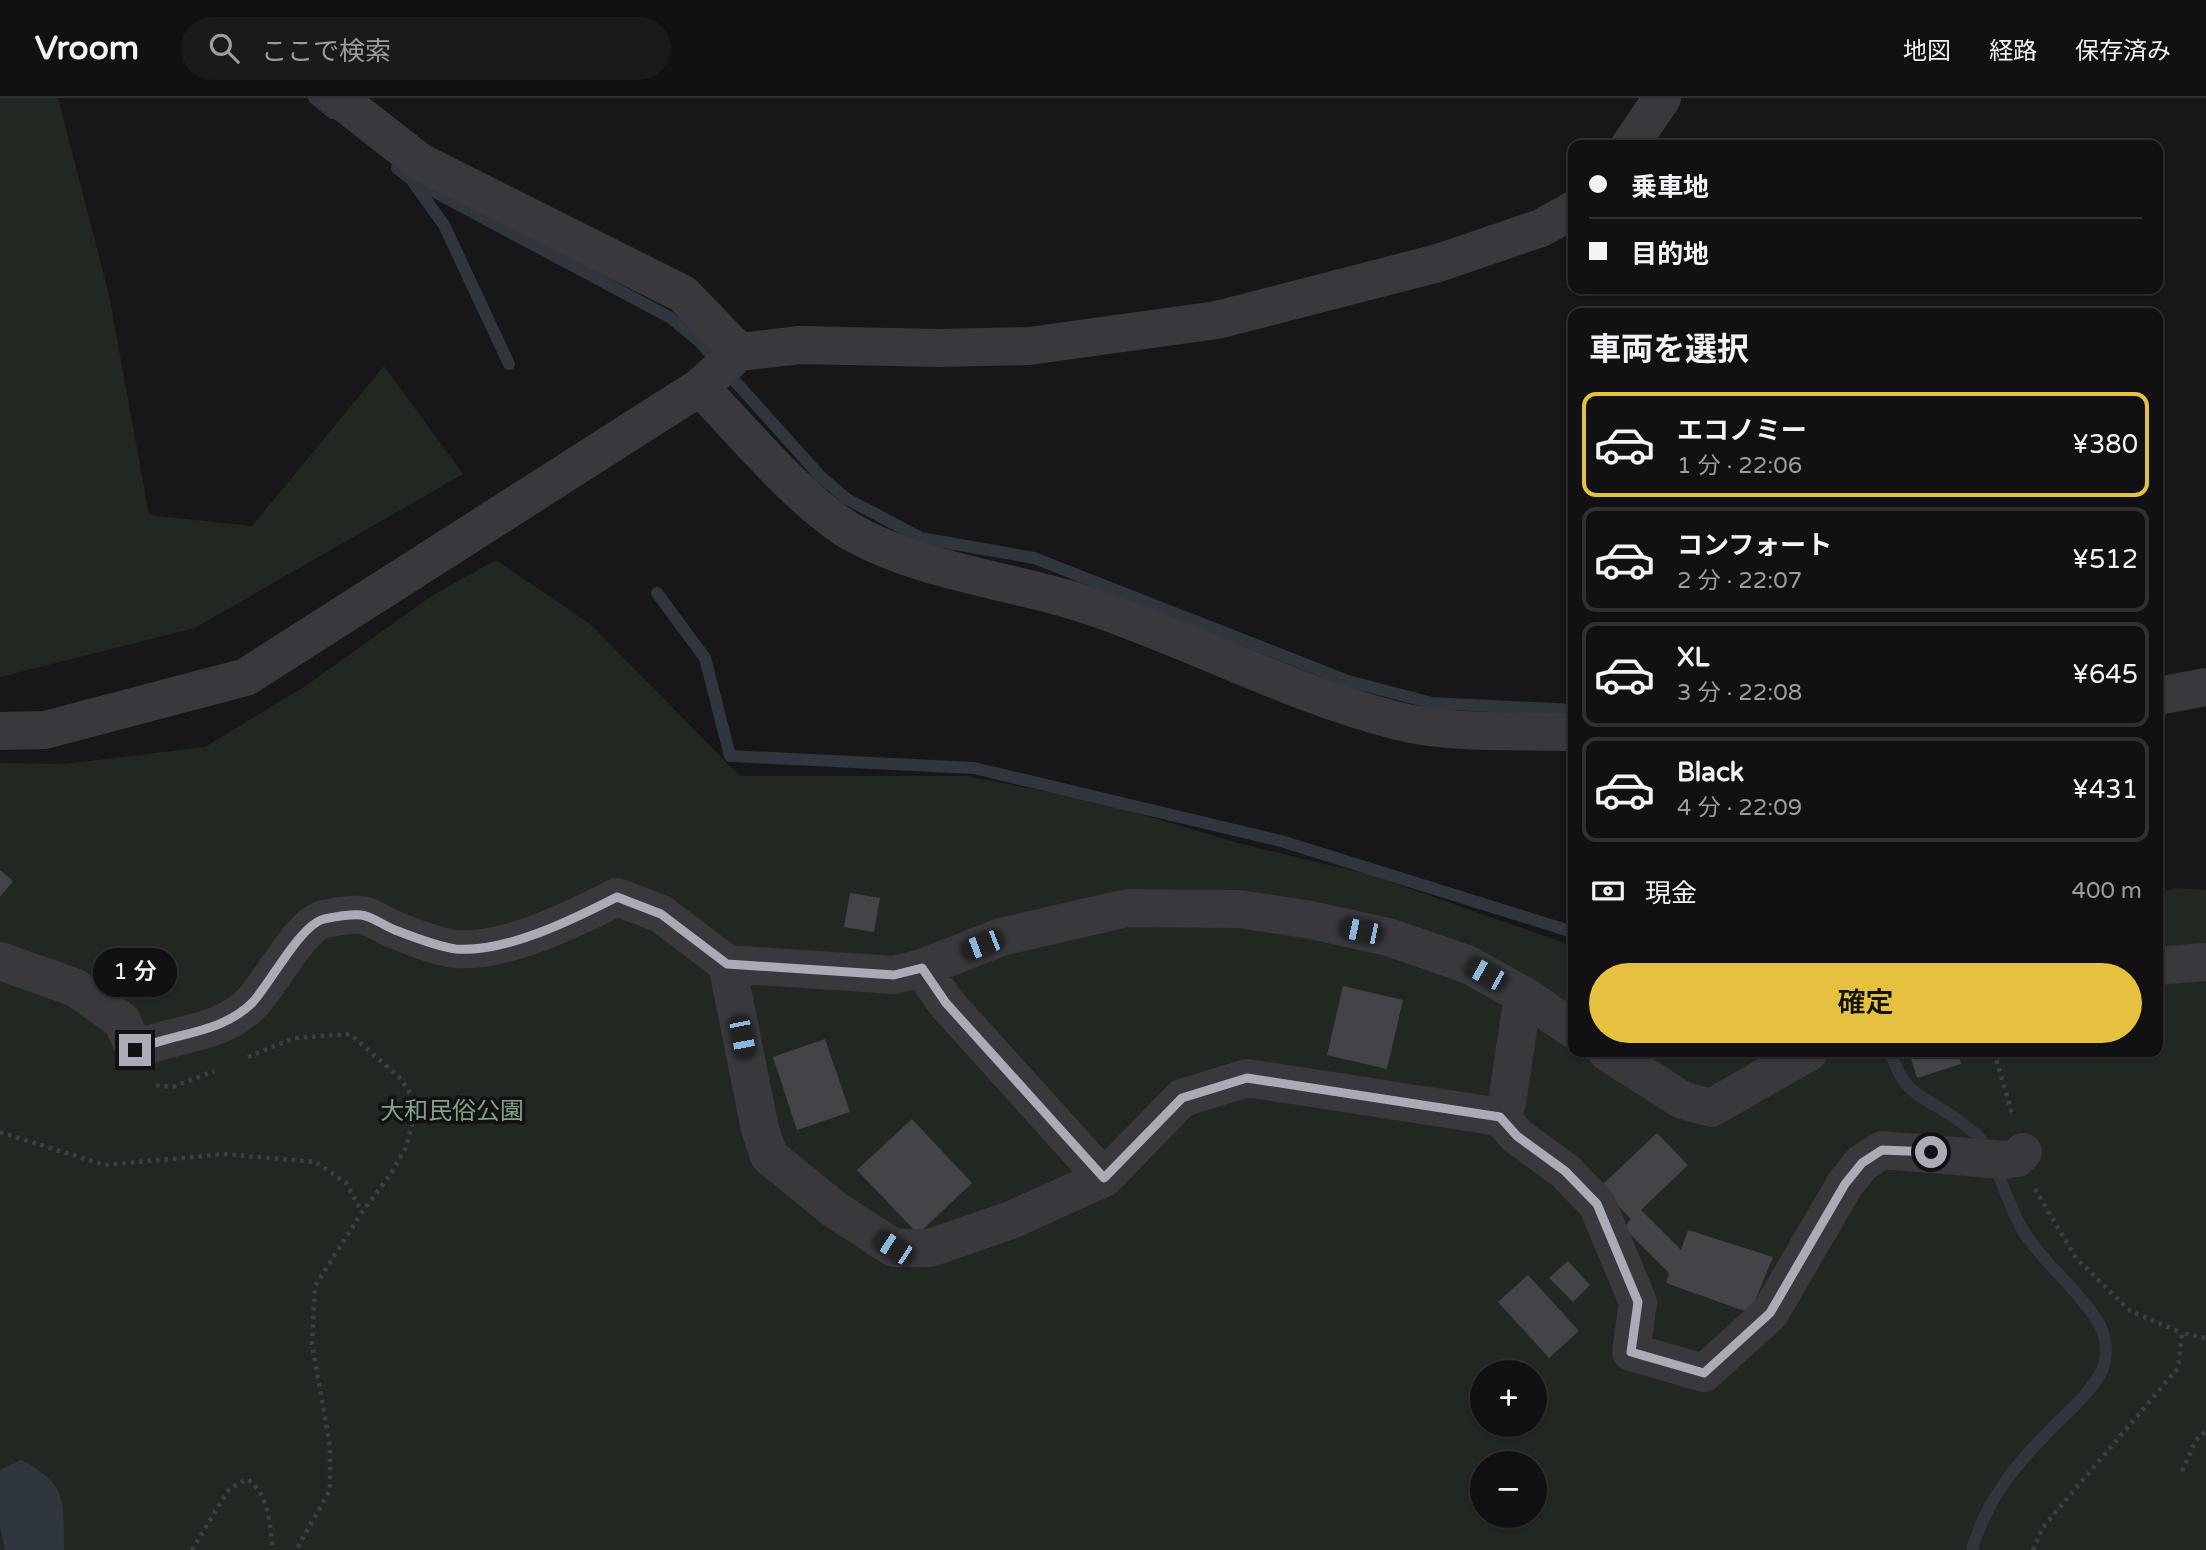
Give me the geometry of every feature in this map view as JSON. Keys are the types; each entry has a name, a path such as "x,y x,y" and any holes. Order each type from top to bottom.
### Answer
{"street":[{"path":"338,98 420,162 683,294 739,352"},
{"path":"1633,140 1662,98"},
{"path":"0,731 45,730 246,677 700,387 739,352 800,345 939,348 1029,346 1217,320 1438,263 1541,228 1568,213"},
{"path":"700,387 803,493 851,532 905,558 1030,587 1085,604 1340,704 1396,721 1462,729 1568,732"},
{"path":"2163,695 2206,687"},
{"path":"0,961 76,988 122,1021 135,1050 161,1038 193,1035 222,1025 251,1004 272,979 285,955 321,919 362,915 396,930 456,949 519,941 617,897 661,914 727,964 894,975 922,968 1001,937 1127,908 1239,909 1306,919 1388,937 1467,964 1523,995 1568,1026"},
{"path":"2163,966 2206,962"},
{"path":"727,964 760,1129 769,1156 834,1209 894,1248 930,1248 1011,1220 1104,1178 1182,1098 1247,1078 1500,1117 1517,1136 1565,1171 1597,1204 1638,1302 1631,1352 1704,1373 1770,1313 1845,1184 1862,1163 1882,1150 2001,1156"},
{"path":"922,968 946,1003 1104,1178"},
{"path":"1500,1117 1507,1103 1523,995"},
{"path":"1615,1057 1682,1100 1712,1108 1801,1057"}],"path":[{"path":"246,1058 294,1038 350,1034 399,1077 410,1093 414,1117 406,1147 391,1174 362,1212 316,1286 312,1344 330,1446 330,1490 296,1550"},
{"path":"135,1050 137,1066 154,1084 173,1087 221,1068"},
{"path":"1994,1057 2001,1156 2033,1186 2076,1258 2130,1311 2182,1333 2206,1338"},
{"path":"0,1131 104,1165 225,1154 316,1162 346,1183 362,1212"},
{"path":"2033,1550 2043,1527 2178,1368 2182,1333"},
{"path":"2182,1471 2196,1440 2206,1431"},
{"path":"192,1550 229,1489 247,1479 259,1488 268,1511 273,1550"}],"green space":[{"path":"0,98 58,98 109,295 149,515 252,526 384,366 463,474 195,628 0,677"},
{"name":"大和民俗公園","path":"496,560 590,624 740,776 966,776 1108,804 1234,842 1371,875 1568,944 1568,1057 2163,1057 2163,891 2177,888 2206,890 2206,1550 0,1550 0,763 63,764 205,747 307,685 433,595"}],"shaded area":[{"path":"21,1460 48,1477 60,1496 64,1519 64,1550 5,1550 0,1526 0,1470"}],"building":[{"path":"0,870 13,881 0,897"},
{"path":"850,893 880,898 874,932 844,927"},
{"path":"1343,986 1403,1000 1387,1069 1327,1055"},
{"path":"825,1039 850,1112 797,1130 773,1057"},
{"path":"1911,1057 1959,1057 1961,1064 1917,1078"},
{"path":"912,1119 972,1183 918,1234 857,1170"},
{"path":"1657,1133 1688,1165 1641,1210 1681,1250 1688,1230 1773,1257 1750,1313 1666,1283 1669,1273 1624,1228 1631,1219 1600,1187"},
{"path":"1568,1261 1590,1285 1573,1302 1549,1278"},
{"path":"1528,1275 1579,1331 1549,1358 1498,1302"}],"waterway":[{"path":"314,98 332,113"},
{"path":"397,168 412,180 671,318 699,341 820,476 847,499 921,538 1034,558 1348,681 1432,703 1568,710"},
{"path":"413,182 444,225 509,364"},
{"path":"657,593 705,658 730,756 974,768 1281,841 1568,930"},
{"path":"1893,1057 1912,1090 1954,1117 1981,1139 2024,1232 2090,1310 2101,1327 2106,1350 2103,1368 2094,1384 2005,1481 1986,1513 1972,1550"}],"route":[{"path":"135,1050 161,1038 193,1035 222,1025 251,1004 272,979 285,955 321,919 362,915 396,930 456,949 519,941 617,897 661,914 727,964 894,975 922,968 946,1003 1104,1178 1182,1098 1247,1078 1500,1117 1517,1136 1565,1171 1597,1204 1638,1302 1631,1352 1704,1373 1770,1313 1845,1184 1862,1163 1882,1150 1931,1152"}]}
